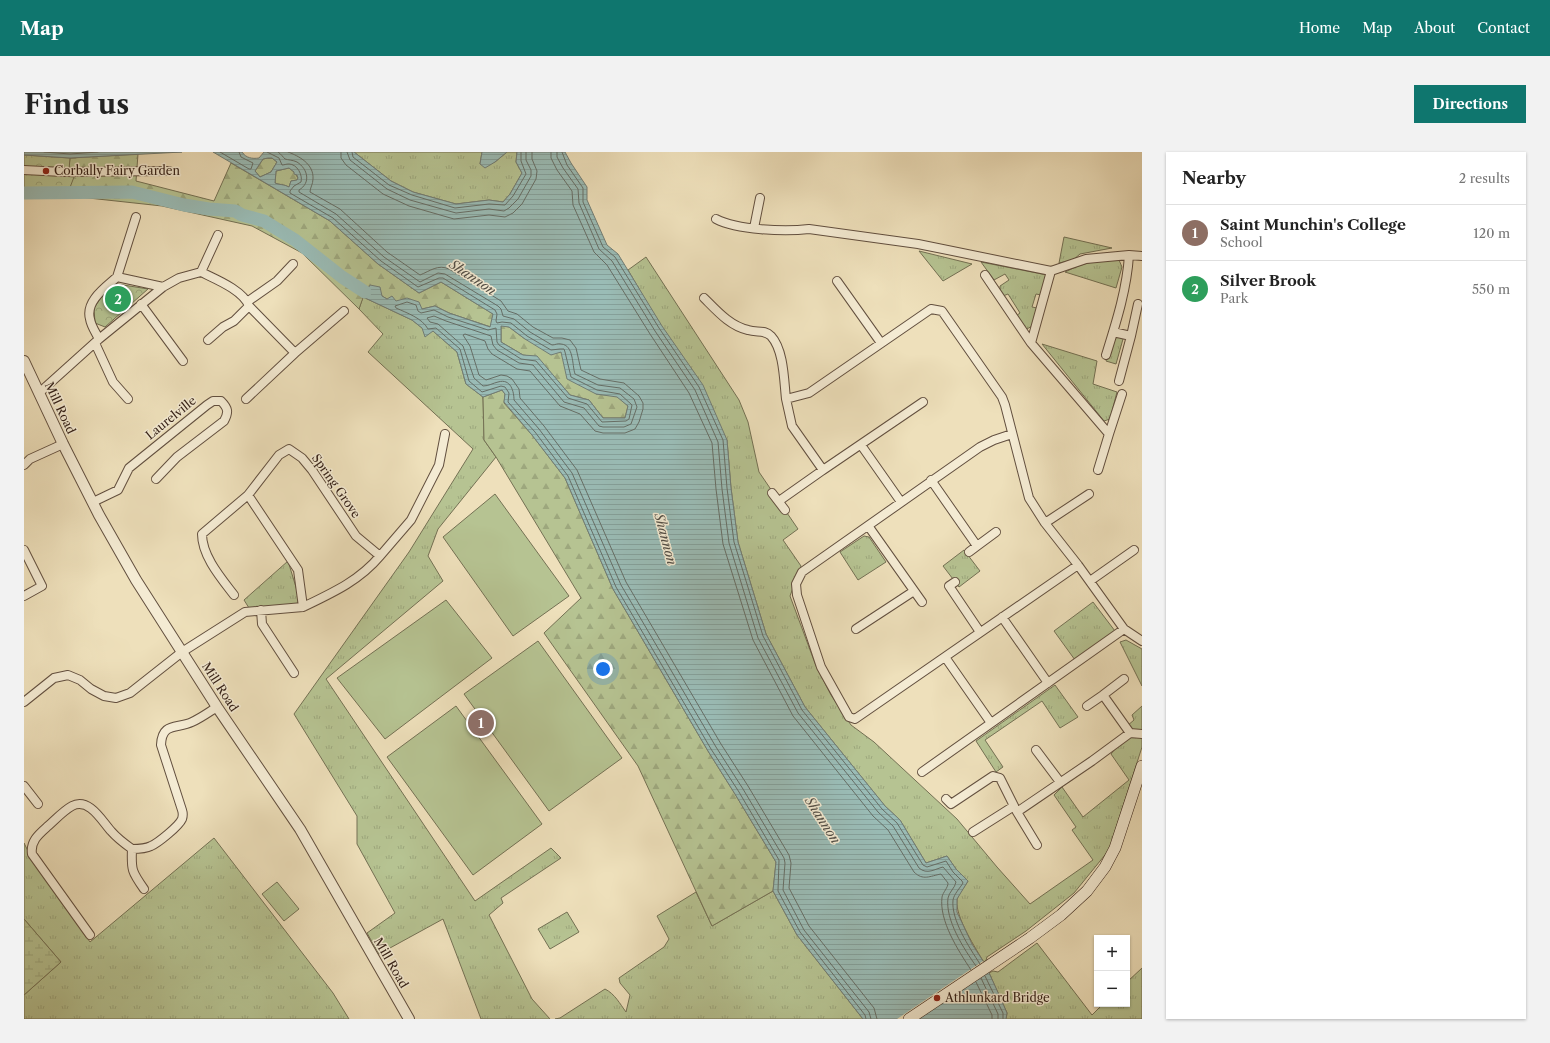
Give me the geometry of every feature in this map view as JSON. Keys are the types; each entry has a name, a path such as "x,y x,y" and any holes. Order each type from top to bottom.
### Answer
{"main road":[{"path":"909,1019 1061,915 1087,891 1105,867 1115,848 1142,766"}],"street":[{"path":"24,170 63,172 169,171"},
{"path":"754,228 760,198"},
{"path":"128,398 113,382 97,341 90,319 89,307 99,294 117,277 136,217"},
{"path":"716,219 726,224 754,228 795,231 809,229 918,244 1051,271 1086,258 1129,255 1142,256"},
{"path":"201,272 218,235"},
{"path":"1106,355 1114,332 1128,274 1129,255"},
{"path":"208,340 223,327 234,322 248,304 277,281 293,264"},
{"path":"1030,343 1051,271"},
{"path":"39,393 97,341 163,287 179,278 201,272 233,288 295,353"},
{"path":"985,275 1030,343 1109,434"},
{"path":"117,277 163,287"},
{"path":"837,281 881,342"},
{"path":"704,298 723,318 748,330 763,331 773,337 779,351 782,364 786,399 792,426 823,470"},
{"path":"141,304 183,360"},
{"path":"1119,381 1138,304"},
{"path":"786,399 810,393 881,342 931,310 942,311 1002,397 1029,498 1045,523 1090,581 1124,629 1142,641"},
{"path":"246,399 295,353 344,311"},
{"path":"1114,332 1131,336"},
{"name":"Mill Road","path":"24,361 63,444 136,580 217,707 300,829 409,1019"},
{"path":"1098,470 1122,394"},
{"name":"Laurelville","path":"93,502 118,490 128,468 206,405 213,400 221,401 227,407 228,415 224,421 177,456 156,479"},
{"path":"779,501 923,402"},
{"path":"24,702 54,678 68,675 80,680 91,689 104,696 116,698 130,693 182,652 245,612 304,607 350,583 372,566 410,520 439,466 445,434"},
{"path":"1012,434 994,440 980,447 802,572 796,584 797,595 821,667 849,717 855,719 1078,565"},
{"path":"24,465 30,459 63,444"},
{"path":"861,445 901,502"},
{"name":"Spring Grove","path":"248,495 279,455 289,449 302,458 312,470 356,536 380,556"},
{"path":"931,480 977,546"},
{"path":"772,493 785,510"},
{"path":"1045,523 1089,494"},
{"path":"234,595 214,567 202,542 202,534 248,495 298,570 304,607"},
{"path":"869,526 922,602"},
{"path":"969,552 996,532"},
{"path":"24,550 42,586 24,596"},
{"path":"1090,581 1134,550"},
{"path":"955,582 949,586 980,632"},
{"path":"856,629 914,591"},
{"path":"261,610 262,624 294,673"},
{"path":"1002,617 1048,682"},
{"path":"922,772 1124,629"},
{"path":"945,657 991,723"},
{"path":"1087,706 1124,679"},
{"path":"1103,695 1130,733"},
{"path":"90,934 32,854 31,848 34,840 39,834 73,806 80,805 87,806 94,811 111,832 132,849 150,847 182,820 182,810 162,745 162,738 165,731 171,727 193,721 217,707"},
{"path":"973,832 1016,809 1060,782 1130,733 1142,734"},
{"path":"1036,750 1060,782"},
{"path":"950,804 993,776 1000,778 1037,845"},
{"path":"24,786 38,804"},
{"path":"132,849 131,865 133,874 144,889"}],"green space":[{"path":"354,152 482,152 480,164 495,162 507,152 517,152 516,162 522,173 510,194 503,202 489,200 456,204 413,192 391,181"},
{"path":"138,154 136,181 214,201 231,163 330,221 378,264 419,293 441,282 493,314 491,327 449,313 435,306 422,309 365,292 359,309 302,253 252,226 162,206 70,196 24,197 24,179 68,175 70,158"},
{"path":"24,155 70,158 69,170 24,166"},
{"path":"272,158 277,162 271,172 260,177 255,171 263,159"},
{"path":"289,168 298,178 297,180 291,181 289,187 275,183 276,171"},
{"path":"24,173 74,177 69,190 24,190"},
{"path":"1064,237 1112,248 1080,254 1073,260 1059,263"},
{"path":"919,251 972,264 943,281"},
{"path":"646,257 739,400 748,422 759,472 798,529 783,540 801,566 790,596 816,666 831,695 851,725 874,742 957,819 1030,904 1093,860 1072,830 1076,827 1054,795 1062,787 1083,817 1129,780 1111,754 1129,731 1127,726 1134,720 1132,715 1142,706 1142,747 1109,850 1074,893 1026,931 987,957 985,964 967,933 957,907 957,900 968,881 956,869 947,856 926,863 900,820 885,806 805,707 766,634 738,542 727,440 628,270"},
{"path":"1119,260 1122,267 1116,288 1065,272 1092,262"},
{"path":"981,262 1047,275 1041,295 1036,294 1032,307 1037,308 1032,326 1027,329 1023,327 1016,316 1020,313 1008,294 1003,296 1000,291 1000,286 1009,280 1005,274 994,280"},
{"path":"117,284 148,289 105,327 95,323 94,308 105,292"},
{"path":"363,297 412,320 422,328 433,331 457,352 466,384 483,397 484,440 496,457 438,529 428,556 443,581 326,679 475,901 551,848 561,858 501,898 503,903 489,915 532,999 550,1019 481,1019 443,919 379,954 367,933 395,913 357,844 357,816 294,714 409,552 473,449 368,352 383,334 359,309"},
{"path":"501,325 509,327 525,339 561,352 596,394 617,396 628,406 625,418 603,418 589,400 570,395 537,357 523,355 501,342"},
{"path":"1116,336 1121,336 1123,339 1116,364 1106,361 1113,338"},
{"path":"1042,344 1097,361 1093,384 1117,392 1110,419 1104,421"},
{"path":"502,390 505,394 504,403 532,435 565,478 613,589 708,751 776,862 773,891 712,926 638,766 544,633 581,598 496,457 484,440 483,397"},
{"path":"495,494 569,596 513,636 443,537"},
{"path":"864,536 869,537 886,562 858,580 840,552"},
{"path":"964,550 980,571 959,587 943,566"},
{"path":"288,561 299,597 298,603 249,608 244,600"},
{"path":"446,600 492,658 385,739 337,678"},
{"path":"1093,602 1115,631 1075,660 1054,631"},
{"path":"1126,640 1142,649 1142,686 1120,642"},
{"path":"538,641 622,758 549,811 464,694"},
{"path":"1055,685 1078,717 1060,728 1042,701 985,740 1003,767 996,772 976,741"},
{"path":"456,706 542,824 473,875 387,757"},
{"path":"214,838 333,993 349,1019 24,1019 24,995 61,962 24,919 24,843 30,855 90,942"},
{"path":"277,882 299,909 284,921 262,894"},
{"path":"773,891 797,935 863,1019 555,1019 560,1018 605,989 614,996 626,1012 630,995 620,983 619,978 664,947 669,939 657,916 696,892 712,926"},
{"path":"567,912 579,932 550,949 538,929"},
{"path":"24,919 61,962 24,995"},
{"path":"1037,943 1092,1015 1100,1007 1130,1007 1130,979 1142,968 1142,1019 1006,1019 1007,1013 989,973 993,971 998,972"}],"water":[{"path":"24,152 182,152 70,158 24,155"},
{"name":"Shannon","path":"213,152 242,152 249,158 259,158 264,152 354,152 391,181 413,192 456,204 489,200 503,202 510,194 522,173 516,162 517,152 565,152 587,187 587,200 607,245 618,254 662,326 703,385 727,440 738,542 766,634 805,707 885,806 900,820 926,863 947,856 956,869 968,881 957,899 957,912 972,944 985,964 1007,1013 1006,1019 863,1019 797,935 773,891 776,862 708,751 613,589 565,478 504,402 505,394 502,390 483,397 466,384 457,352 433,331 425,337 422,328 412,320 363,297 370,285 380,287 382,296 387,299 392,296 396,301 407,298 419,302 422,309 435,306 449,313 490,327 493,314 441,282 419,293 378,264 330,221","holes":["272,158 277,162 271,172 260,177 255,171 263,159","289,168 294,172 294,174 297,175 298,178 297,180 291,181 289,187 277,184 275,183 276,171","501,326 509,327 551,355 561,352 567,379 596,394 617,397 628,406 625,418 603,418 589,400 570,395 537,356 523,355 501,342"]},
{"path":"482,152 507,152 485,168 480,164"}],"pier":[{"name":"Athlunkard Bridge","path":"983,961 985,964 918,1019 897,1019"}],"waterway":[{"path":"24,193 132,192 184,205 235,211 242,215 264,221 295,240 342,277 365,292"}],"place":[{"name":"Corbally Fairy Garden","path":"46,171"},
{"name":"Silver Brook","path":"118,299"},
{"name":"Saint Munchin's College","path":"481,723"},
{"name":"Athlunkard Bridge","path":"937,998"}]}
